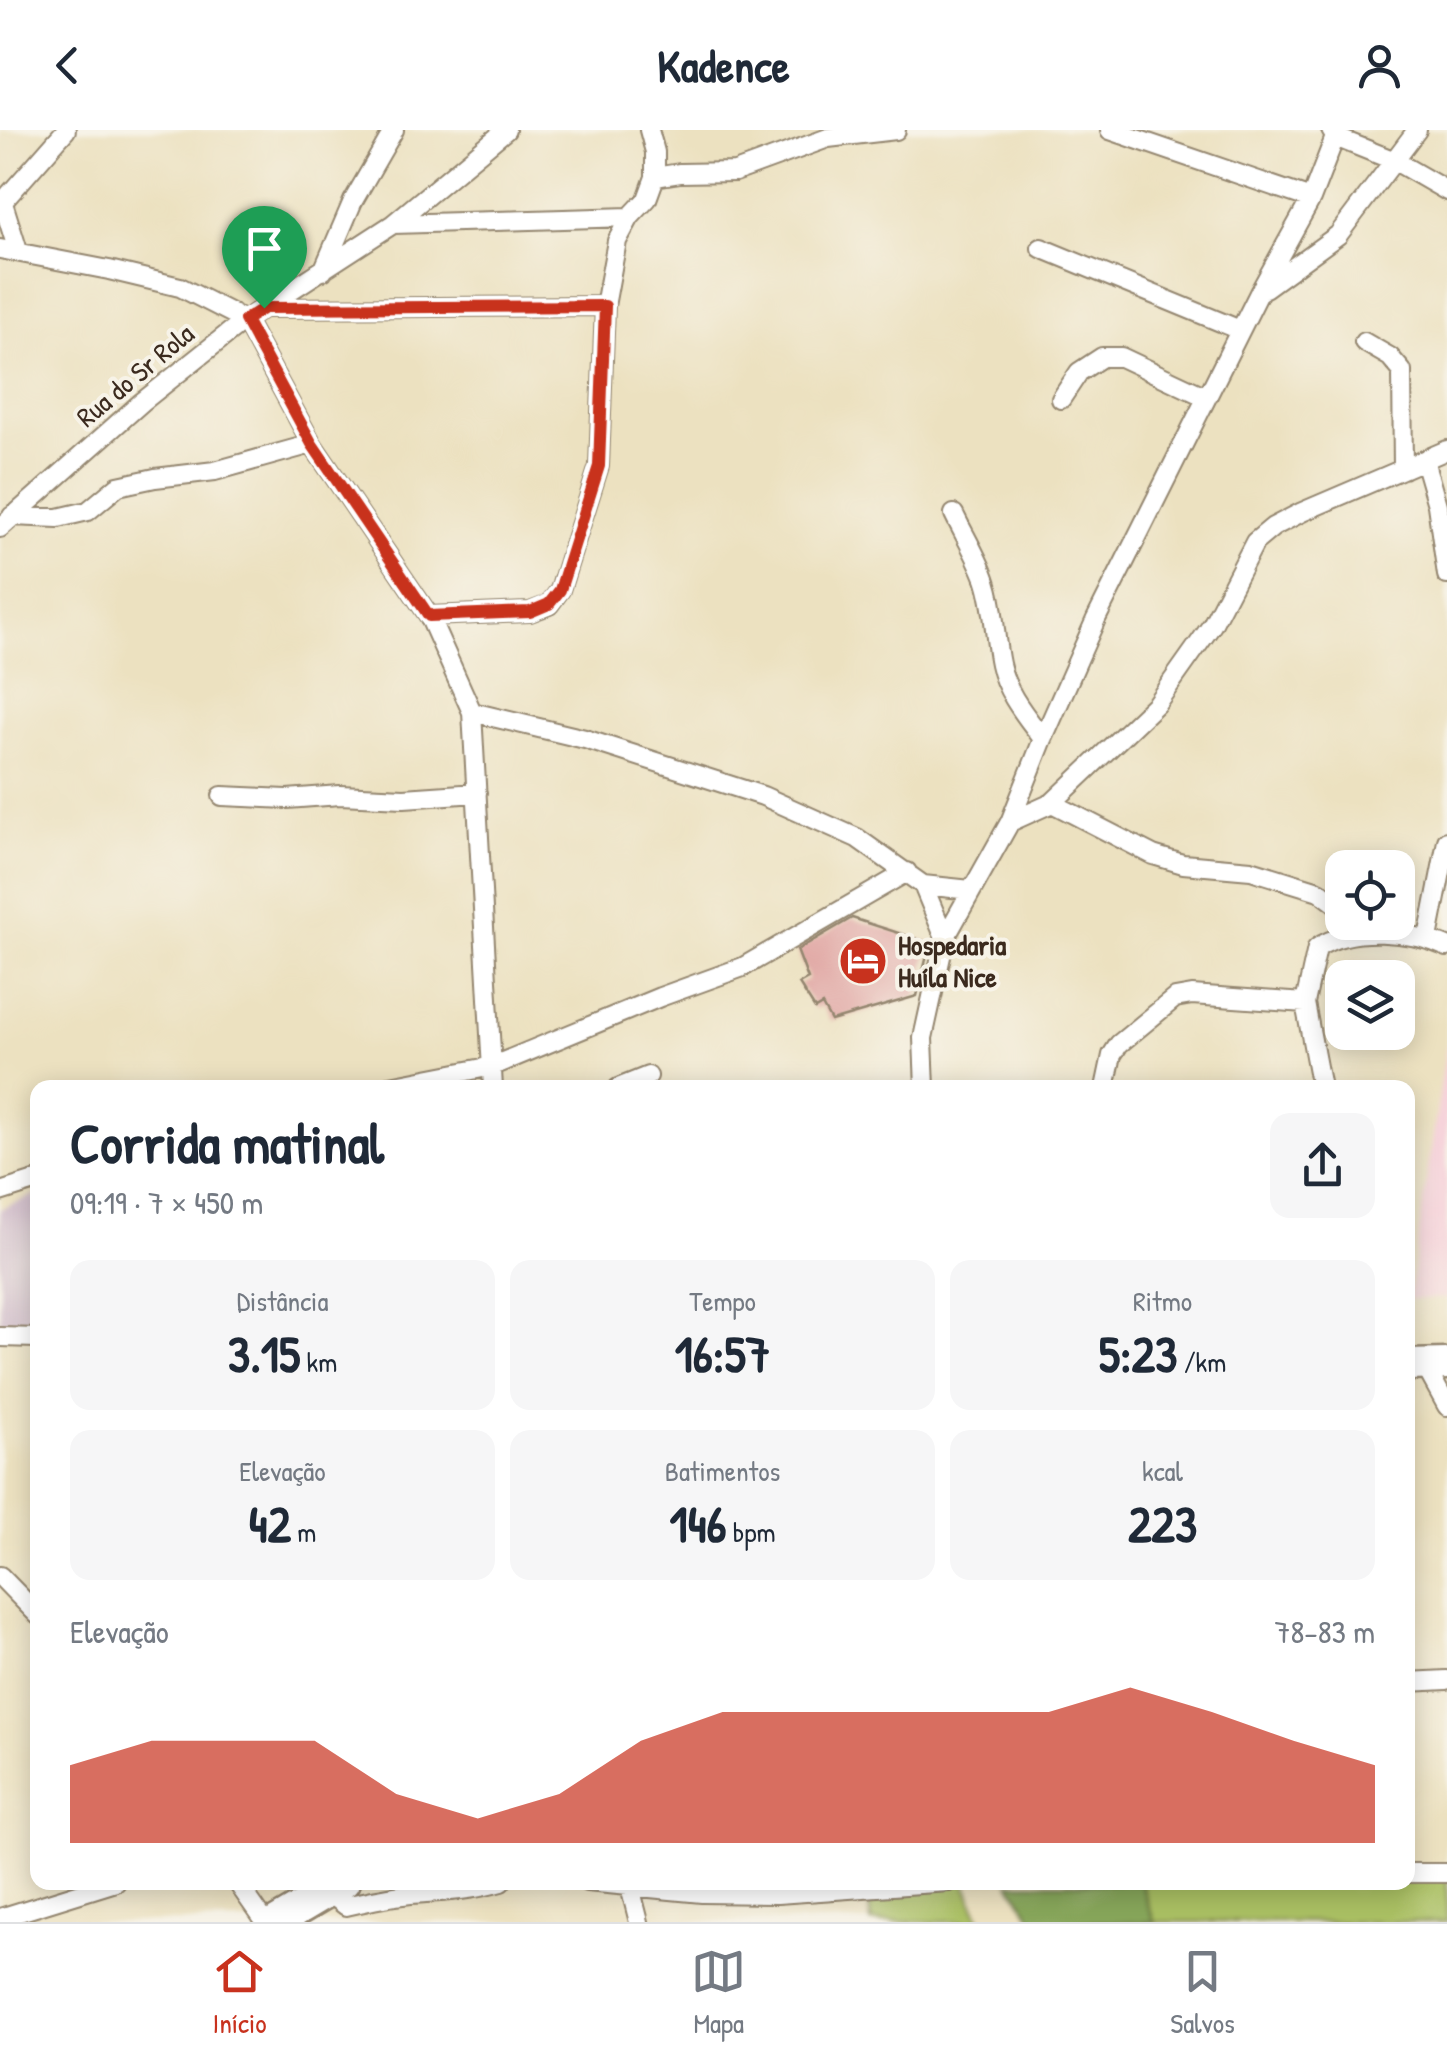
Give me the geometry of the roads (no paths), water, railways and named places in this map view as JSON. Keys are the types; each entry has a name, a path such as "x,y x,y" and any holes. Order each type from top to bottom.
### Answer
{"main road":[{"path":"276,1922 331,1890"}],"street":[{"path":"66,130 1,204 9,250 180,287 245,320 312,444 429,616 472,712 494,1080"},
{"path":"322,272 352,200 394,130"},
{"name":"Rua do Sr Rola","path":"6,522 142,402 245,320 393,224 506,130"},
{"path":"429,616 530,612 549,604 560,590 599,466 605,306 617,241 630,216 646,199 655,176 648,130"},
{"path":"655,176 735,172 830,134 896,130"},
{"path":"1110,130 1311,198"},
{"path":"1260,291 1338,235 1417,130"},
{"path":"924,1080 923,1038 945,938 1010,822 1096,619 1240,330 1311,198 1334,132 1396,160 1447,192"},
{"path":"393,224 630,216"},
{"path":"1040,248 1240,330"},
{"path":"264,308 605,306"},
{"path":"1364,342 1390,357 1402,371 1402,469"},
{"path":"1061,398 1079,372 1102,358 1120,358 1206,397"},
{"path":"6,522 88,511 118,486 215,471 312,444"},
{"path":"1010,822 1052,804 1156,704 1212,625 1255,542 1302,512 1447,450"},
{"path":"1424,460 1436,504 1447,575"},
{"path":"954,514 985,578 1006,684 1043,739"},
{"path":"472,712 585,740 763,796 857,838 923,885 945,938"},
{"path":"222,796 404,798 477,793"},
{"path":"1052,804 1153,855 1183,864 1251,870 1325,895"},
{"path":"1428,938 1447,841"},
{"path":"421,1080 493,1066 743,967 906,872"},
{"path":"923,885 971,890"},
{"path":"1415,936 1447,947"},
{"path":"1319,1080 1305,1003 1317,948 1328,940"},
{"path":"1106,1080 1119,1044 1174,998 1192,995 1305,1003"},
{"path":"638,1080 648,1076"},
{"path":"0,1192 30,1183"},
{"path":"0,1337 30,1338"},
{"path":"1426,1364 1447,1406"},
{"path":"0,1576 30,1607"},
{"path":"1415,1682 1447,1680"},
{"path":"1415,1873 1447,1874"},
{"path":"0,1918 90,1890"},
{"path":"243,1890 265,1922"},
{"path":"338,1890 346,1906 409,1894 469,1890"},
{"path":"631,1890 640,1922"},
{"path":"661,1890 777,1894 834,1890"}],"place":[{"name":"Hospedaria Huíla Nice","path":"863,961"}]}
